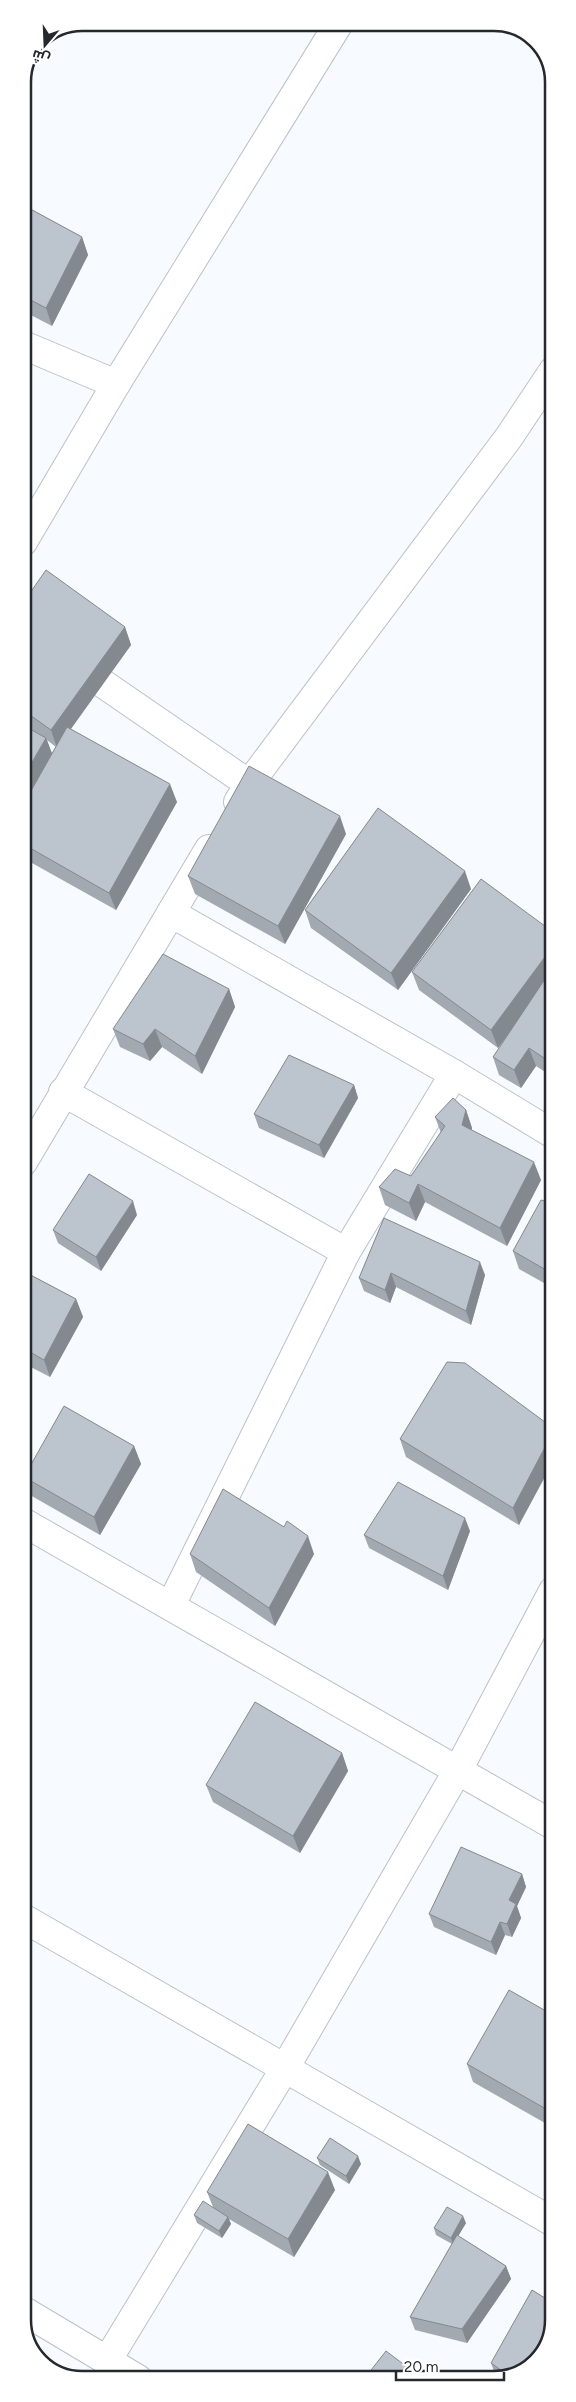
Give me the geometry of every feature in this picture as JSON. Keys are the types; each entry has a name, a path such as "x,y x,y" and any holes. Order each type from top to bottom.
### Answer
{"street":[{"path":"31,528 116,384 334,31"},
{"path":"31,348 116,384"},
{"path":"31,1148 249,784 510,437 545,382"},
{"path":"55,651 249,784"},
{"path":"171,913 454,1074 545,1129"},
{"path":"171,1605 346,1252 454,1074"},
{"path":"63,1092 346,1252"},
{"path":"31,1526 545,1820"},
{"path":"107,2361 285,2068 458,1770 545,1607"},
{"path":"31,1923 545,2217"},
{"path":"31,2316 124,2371"}],"building":[{"path":"31,209 82,237 46,308 31,300"},
{"path":"46,570 125,627 51,730 31,716 31,592"},
{"path":"67,727 170,784 109,893 31,849 31,791"},
{"path":"31,730 46,738 31,764"},
{"path":"249,766 340,816 278,926 188,876"},
{"path":"378,808 465,871 391,973 305,910"},
{"path":"481,879 545,926 545,957 491,1030 412,972"},
{"path":"163,954 229,989 195,1056 155,1029 143,1044 113,1029"},
{"path":"545,979 545,1059 529,1048 514,1070 493,1057"},
{"path":"289,1055 354,1085 319,1145 254,1114"},
{"path":"453,1098 466,1110 462,1125 534,1162 500,1228 418,1184 409,1203 379,1187 395,1169 411,1176 445,1126 435,1117"},
{"path":"89,1174 133,1201 96,1257 53,1230"},
{"path":"541,1200 545,1201 545,1269 513,1251"},
{"path":"384,1218 480,1262 466,1311 391,1273 385,1290 359,1278"},
{"path":"31,1275 76,1299 44,1360 31,1353"},
{"path":"447,1362 465,1363 545,1422 545,1447 513,1508 400,1439"},
{"path":"64,1406 134,1446 94,1517 31,1481 31,1465"},
{"path":"398,1482 465,1518 443,1576 364,1535"},
{"path":"223,1489 284,1527 287,1521 308,1536 269,1608 190,1554"},
{"path":"255,1702 342,1753 293,1836 206,1785"},
{"path":"461,1847 522,1874 509,1900 516,1904 507,1924 500,1922 491,1942 429,1914"},
{"path":"509,1990 545,2010 545,2108 467,2064"},
{"path":"248,2124 328,2172 288,2239 207,2192"},
{"path":"330,2138 358,2156 346,2176 317,2158"},
{"path":"203,2201 228,2217 219,2231 194,2215"},
{"path":"447,2207 463,2216 451,2238 434,2228"},
{"path":"457,2235 506,2266 462,2329 410,2317"},
{"path":"532,2290 545,2298 545,2319 542,2336 534,2351 519,2364 503,2370 491,2363"},
{"path":"386,2351 412,2371 370,2371"}]}
